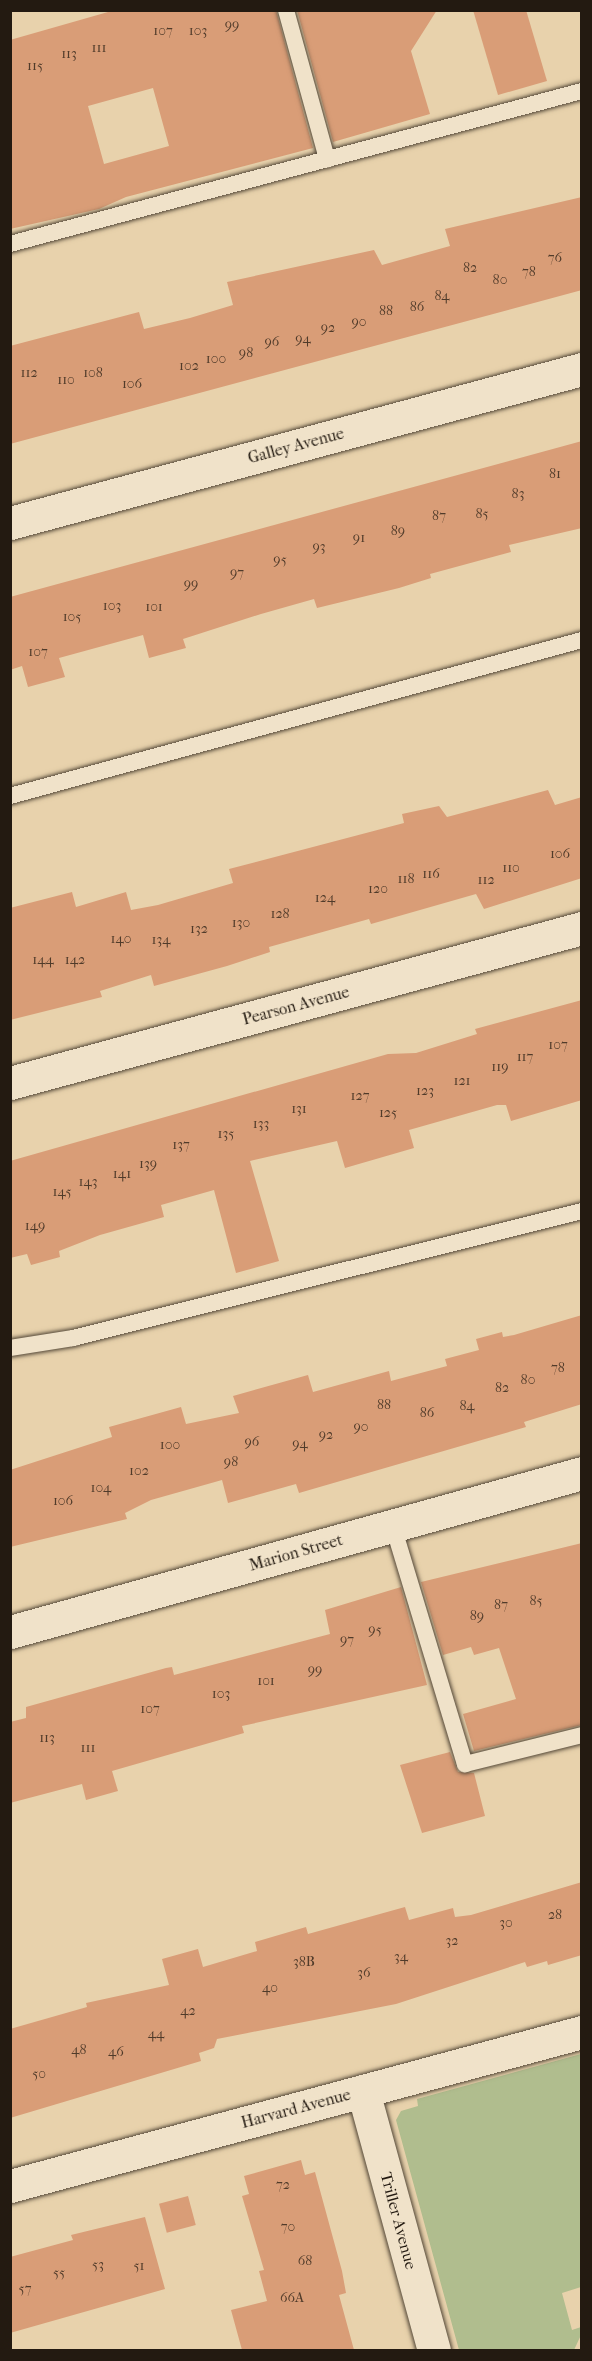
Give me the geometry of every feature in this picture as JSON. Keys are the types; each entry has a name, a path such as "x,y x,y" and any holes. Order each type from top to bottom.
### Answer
{"street":[{"name":"Galley Avenue","path":"10,523 582,369"},
{"name":"Pearson Avenue","path":"10,1083 582,928"},
{"name":"Marion Street","path":"10,1632 582,1473"},
{"name":"Harvard Avenue","path":"10,2186 582,2032"},
{"name":"Triller Avenue","path":"363,2091 434,2350"}],"lane":[{"path":"286,10 327,159"},
{"path":"10,244 582,91"},
{"path":"10,796 582,640"},
{"path":"10,1348 73,1338 582,1212"},
{"path":"393,1526 465,1764 582,1736"}],"green space":[{"path":"581,2054 581,2287 562,2293 572,2330 581,2327 581,2335 574,2350 459,2350 396,2120 401,2111 418,2106 417,2099"}],"building":[{"path":"115,10 276,10 313,148 126,197 99,209 10,229 10,40","holes":["153,88 169,146 104,164 88,106"]},
{"path":"297,10 437,10 411,51 430,114 333,142"},
{"path":"473,10 526,10 547,81 498,95"},
{"path":"582,197 582,290 10,444 10,346 139,312 144,329 190,318 233,305 227,282 374,250 382,265 450,246 445,229"},
{"path":"582,441 582,528 509,545 511,552 430,574 431,578 399,588 317,608 314,599 261,614 183,639 186,648 149,658 143,635 59,658 65,677 28,687 22,666 10,670 10,597"},
{"path":"548,790 555,805 582,797 582,878 484,909 476,894 371,924 369,919 269,947 270,952 227,966 154,986 151,975 100,991 102,997 10,1020 10,908 72,892 76,907 126,892 131,910 158,905 233,883 229,869 404,823 402,814 439,806 447,817"},
{"path":"582,1000 582,1100 511,1121 506,1105 497,1105 409,1130 414,1148 345,1168 337,1141 250,1161 279,1261 236,1273 214,1190 161,1205 164,1217 100,1235 59,1251 60,1257 31,1265 27,1254 10,1258 10,1161 388,1054 416,1053 477,1034 475,1029"},
{"path":"582,1315 582,1404 524,1422 526,1427 299,1493 296,1484 228,1503 222,1480 151,1500 125,1513 127,1519 10,1547 10,1470 112,1437 109,1427 181,1407 186,1424 239,1413 233,1396 308,1375 313,1392 389,1371 391,1381 447,1366 445,1359 479,1350 476,1339 502,1332 503,1337 514,1335"},
{"path":"582,1543 582,1725 474,1751 463,1714 516,1699 499,1648 474,1655 471,1647 443,1655 421,1582"},
{"path":"401,1587 427,1685 242,1726 244,1733 112,1771 118,1791 86,1800 82,1784 10,1803 10,1722 26,1718 26,1707 166,1668 172,1667 174,1675 330,1634 325,1610"},
{"path":"450,1752 458,1772 474,1773 485,1816 422,1833 400,1765"},
{"path":"582,1882 582,1955 548,1965 547,1961 527,1967 525,1962 396,2004 217,2039 214,2048 199,2053 201,2061 10,2118 10,2029 87,2007 86,2003 169,1985 162,1959 198,1949 203,1967 257,1951 255,1942 306,1927 308,1934 405,1907 409,1920 453,1908 455,1917 471,1915"},
{"path":"301,2160 305,2175 315,2172 342,2271 346,2293 339,2295 354,2350 242,2350 231,2310 267,2301 259,2271 264,2270 242,2196 249,2194 244,2176"},
{"path":"188,2196 196,2225 167,2233 159,2204"},
{"path":"145,2217 165,2289 10,2333 10,2257 73,2240 71,2235"}]}
